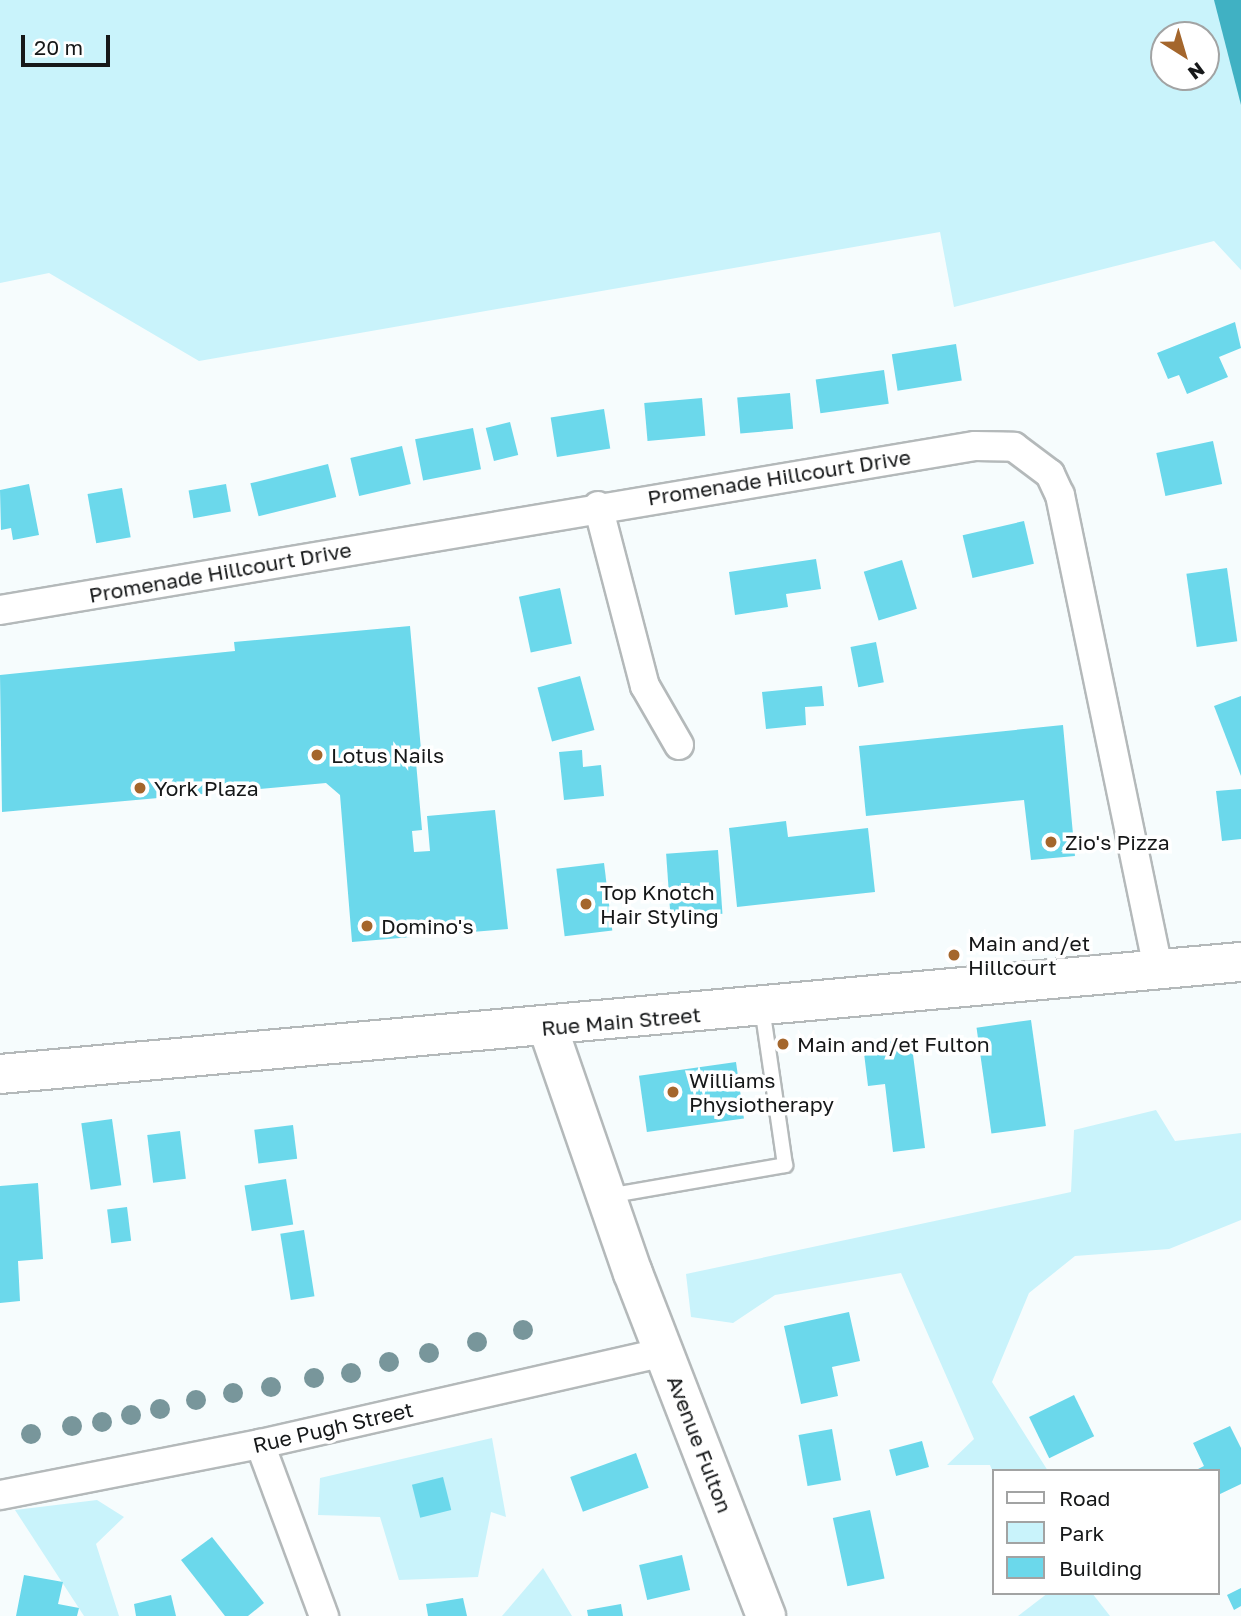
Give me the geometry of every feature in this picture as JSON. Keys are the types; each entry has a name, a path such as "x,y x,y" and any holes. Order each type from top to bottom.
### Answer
{"main road":[{"name":"Rue Main Street","path":"0,1074 548,1028 1241,962"},
{"name":"Avenue Fulton","path":"548,1028 633,1273 766,1616"}],"street":[{"name":"Promenade Hillcourt Drive","path":"0,610 598,506 996,443 1042,465 1060,495 1158,968"},
{"path":"598,506 645,686 679,745"},
{"name":"Rue Pugh Street","path":"0,1494 260,1444 664,1352"},
{"path":"260,1444 324,1616"}],"lane":[{"path":"607,1197 785,1165 762,1007"}],"green space":[{"path":"0,0 1241,0 1241,270 1214,241 954,307 940,232 199,361 49,273 0,283"},
{"path":"1156,1110 1175,1141 1241,1133 1241,1220 1169,1249 1075,1256 1029,1293 992,1382 1047,1469 992,1470 990,1465 947,1465 974,1439 901,1273 775,1295 733,1323 691,1317 686,1274 1071,1192 1074,1130"},
{"path":"492,1438 506,1517 491,1512 478,1577 399,1580 380,1517 318,1515 320,1478"},
{"path":"97,1500 124,1517 96,1544 119,1616 84,1616 15,1510"},
{"path":"543,1568 572,1616 502,1616"},
{"path":"1045,1595 1094,1595 1110,1616 1018,1616"}],"water":[{"path":"1214,0 1241,0 1241,105 1220,21"}],"building":[{"path":"1235,322 1241,348 1219,357 1228,377 1187,394 1179,375 1168,379 1157,353"},
{"path":"956,344 962,381 898,391 892,354"},
{"path":"884,370 889,404 820,413 816,380"},
{"path":"790,393 793,429 740,433 737,398"},
{"path":"702,398 705,436 648,441 644,403"},
{"path":"604,409 610,449 557,457 551,417"},
{"path":"510,422 518,455 494,461 486,428"},
{"path":"473,428 481,469 423,480 415,439"},
{"path":"1213,441 1222,484 1165,496 1156,453"},
{"path":"402,446 411,484 359,496 350,458"},
{"path":"328,464 336,497 259,516 250,483"},
{"path":"29,484 39,535 13,540 11,528 1,530 0,490"},
{"path":"226,484 231,512 193,518 189,491"},
{"path":"122,488 131,537 96,543 88,494"},
{"path":"1024,521 1034,564 973,578 963,535"},
{"path":"816,559 821,589 786,594 788,607 735,615 729,572"},
{"path":"902,560 917,609 879,620 864,572"},
{"path":"1227,568 1237,641 1197,647 1186,574"},
{"path":"560,588 572,644 531,652 519,597"},
{"name":"York Plaza","path":"410,626 422,761 416,762 422,830 412,831 414,852 430,851 427,816 495,810 508,929 352,942 340,795 326,783 2,812 0,675 235,651 234,642"},
{"path":"876,642 884,682 858,687 850,647"},
{"path":"580,676 594,730 552,741 537,687"},
{"path":"822,686 824,706 805,707 806,725 766,729 762,692"},
{"path":"1241,696 1241,776 1214,706"},
{"path":"1063,725 1075,856 1031,860 1024,800 866,816 859,746"},
{"path":"582,750 583,767 601,765 604,796 564,800 559,752"},
{"path":"1241,789 1241,839 1222,841 1216,791"},
{"path":"786,821 788,837 868,828 875,892 737,907 729,828"},
{"path":"718,850 722,914 671,917 666,854"},
{"path":"604,863 612,930 565,936 556,869"},
{"path":"1031,1020 1046,1126 991,1134 977,1028"},
{"path":"911,1039 925,1148 893,1152 885,1084 868,1086 863,1045"},
{"path":"736,1062 744,1118 647,1132 639,1076"},
{"path":"112,1119 121,1185 91,1190 81,1123"},
{"path":"293,1125 297,1159 258,1163 254,1130"},
{"path":"180,1131 186,1179 153,1183 147,1135"},
{"path":"286,1179 293,1224 252,1231 245,1186"},
{"path":"38,1183 43,1259 18,1261 20,1301 0,1303 0,1186"},
{"path":"127,1207 131,1241 111,1243 107,1209"},
{"path":"304,1230 314,1296 291,1300 280,1234"},
{"path":"849,1312 860,1361 832,1367 838,1396 801,1404 784,1326"},
{"path":"1074,1395 1094,1436 1049,1458 1029,1417"},
{"path":"1230,1426 1241,1448 1241,1484 1220,1494 1220,1469 1198,1469 1204,1466 1193,1443"},
{"path":"832,1429 841,1480 808,1486 799,1435"},
{"path":"922,1441 929,1467 896,1476 889,1450"},
{"path":"636,1453 649,1488 583,1512 570,1477"},
{"path":"443,1477 451,1510 420,1518 412,1485"},
{"path":"870,1510 885,1578 847,1586 833,1518"},
{"path":"212,1537 264,1603 248,1616 225,1616 181,1560"},
{"path":"682,1555 690,1590 647,1600 639,1565"},
{"path":"24,1575 63,1582 58,1604 79,1608 77,1616 16,1616"},
{"path":"1241,1588 1241,1606 1234,1610 1227,1595"},
{"path":"171,1595 176,1616 136,1616 134,1604"},
{"path":"463,1598 467,1616 428,1616 426,1604"},
{"path":"621,1604 623,1616 588,1616 587,1610"}],"place":[{"name":"Lotus Nails","path":"317,755"},
{"name":"York Plaza","path":"140,788"},
{"name":"Zio's Pizza","path":"1051,842"},
{"name":"Top Knotch Hair Styling","path":"586,904"},
{"name":"Domino's","path":"367,926"},
{"name":"Main and/et Hillcourt","path":"954,955"},
{"name":"Main and/et Fulton","path":"783,1044"},
{"name":"Williams Physiotherapy","path":"673,1092"}]}
